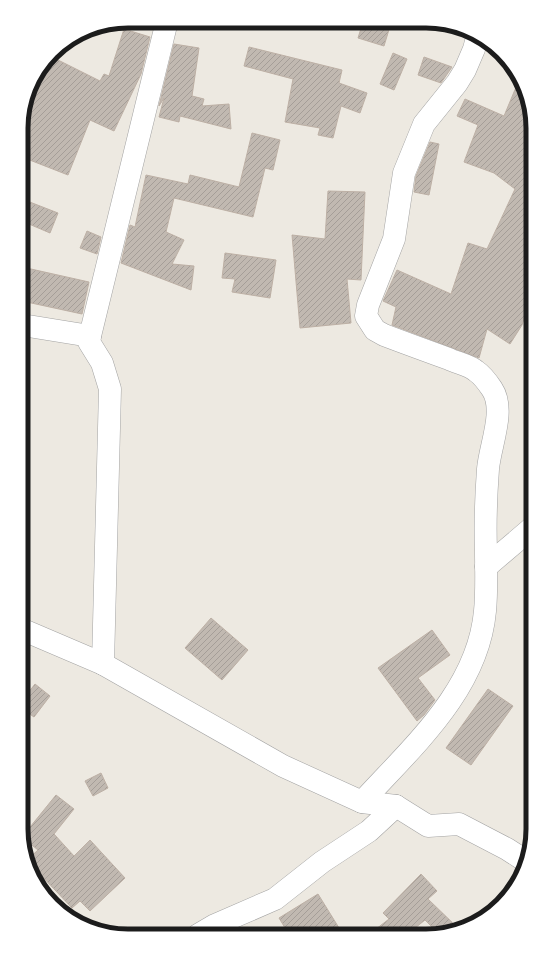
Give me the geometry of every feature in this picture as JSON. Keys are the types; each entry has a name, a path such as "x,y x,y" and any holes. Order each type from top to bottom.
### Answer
{"street":[{"path":"103,664 110,389 102,363 89,342 165,28"},
{"path":"362,802 436,720 466,674 476,652 482,630 485,610 488,468 490,449 498,412 497,401 492,390 476,371 384,335 375,330 366,316 368,305 394,239 404,173 424,124 457,84 465,70 476,42"},
{"path":"28,326 90,336"},
{"path":"486,567 526,534"},
{"path":"28,632 103,664 283,766 362,802 396,806 428,826 459,824 507,849 522,858"},
{"path":"209,929 275,898 322,862 369,831 396,806"}],"building":[{"path":"361,28 389,28 384,46 358,38"},
{"path":"124,29 150,37 141,74 114,131 90,120 68,175 28,159 29,115 33,96 41,78 53,62 56,59 100,81 104,74 109,76"},
{"path":"174,44 199,48 192,96 204,99 202,106 229,104 231,129 180,116 179,122 159,117 164,98 159,106"},
{"path":"249,47 342,70 339,83 367,93 360,113 341,106 333,138 318,135 320,128 285,122 293,79 244,66"},
{"path":"393,53 407,59 394,90 380,84"},
{"path":"424,57 452,67 441,83 418,75"},
{"path":"517,86 521,96 526,121 526,313 522,325 510,344 487,329 479,358 392,325 396,307 383,301 397,270 451,294 468,243 487,249 515,189 494,173 464,162 478,125 457,116 465,99 504,116"},
{"path":"252,133 280,140 273,170 265,168 253,217 174,198 166,232 184,240 172,264 194,266 191,290 121,263 130,225 135,227 146,175 188,184 190,175 239,187"},
{"path":"430,142 439,144 429,195 414,192 416,176"},
{"path":"328,191 365,192 361,280 347,279 351,323 300,328 292,235 325,239"},
{"path":"28,201 58,213 50,233 28,224"},
{"path":"87,231 101,237 97,254 80,248"},
{"path":"225,253 276,260 270,298 232,292 235,279 222,278"},
{"path":"28,268 89,282 82,314 28,302"},
{"path":"211,618 248,650 222,680 185,648"},
{"path":"432,630 450,655 418,678 435,700 424,715 417,721 378,668"},
{"path":"35,684 50,696 34,717 28,713 28,693"},
{"path":"488,689 513,706 471,765 446,748"},
{"path":"101,773 108,788 93,796 85,781"},
{"path":"56,795 74,809 54,834 74,856 90,840 125,878 90,911 80,901 72,908 38,872 32,856 38,850 29,843 28,830"},
{"path":"421,874 437,891 428,899 455,925 434,929 425,920 414,929 376,929 389,919 383,913"},
{"path":"318,894 340,929 286,929 279,918"}]}
